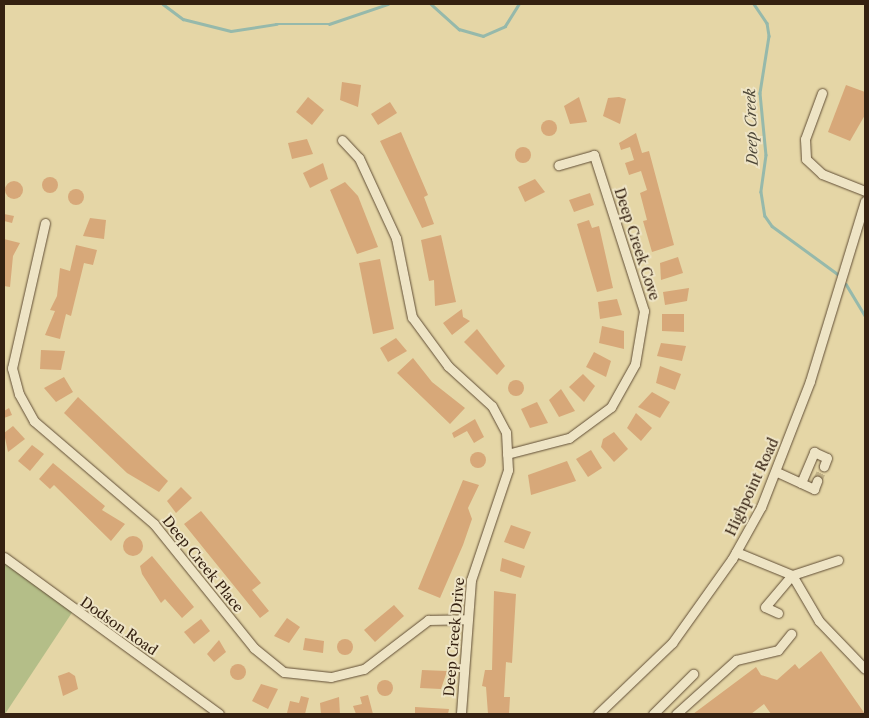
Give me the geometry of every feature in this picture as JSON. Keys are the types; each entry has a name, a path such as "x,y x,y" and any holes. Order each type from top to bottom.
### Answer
{"street":[{"path":"822,94 804,140 806,159 822,174 865,191"},
{"name":"Deep Creek Drive","path":"342,140 360,158 396,238 412,317 448,366 492,406 506,432 508,470 470,580 461,714"},
{"name":"Deep Creek Cove","path":"507,454 569,438 611,407 635,364 644,311 594,155 558,165"},
{"name":"Highpoint Road","path":"598,714 672,643 736,552 777,472 810,381 815,353 865,201"},
{"name":"Deep Creek Place","path":"45,223 12,368 19,394 34,421 154,524 254,648 284,672 331,677 364,669 428,620 466,619"},
{"path":"801,483 814,452 825,462"},
{"path":"777,472 801,483 815,485"},
{"path":"736,552 792,575 819,621 865,669"},
{"name":"Dodson Road","path":"4,558 219,714"},
{"path":"778,613 765,607 792,575 838,560"},
{"path":"676,714 736,660 778,650 791,634"},
{"path":"653,714 693,674"}],"green space":[{"path":"4,557 77,605 5,714 4,714"}],"building":[{"path":"342,82 361,85 358,107 340,100"},
{"path":"846,85 865,92 865,115 850,141 828,132"},
{"path":"308,97 324,110 312,125 296,112"},
{"path":"579,97 587,122 570,124 564,106"},
{"path":"619,97 626,99 620,124 603,116 608,98"},
{"path":"390,102 397,113 378,125 371,114"},
{"path":"549,120 557,128 549,136 541,128"},
{"path":"401,132 428,195 424,197 434,224 422,228 380,141"},
{"path":"636,133 642,153 649,151 674,245 652,252 643,221 647,220 640,193 647,190 641,171 629,175 625,163 634,160 630,147 621,150 619,143"},
{"path":"307,139 313,154 292,159 288,143"},
{"path":"520,147 526,147 531,152 529,161 520,163 515,158 515,152"},
{"path":"323,163 328,179 310,188 303,173"},
{"path":"50,177 58,185 50,193 42,185"},
{"path":"535,179 545,192 525,202 518,187"},
{"path":"14,181 20,184 23,190 20,196 14,199 8,196 5,190 8,184"},
{"path":"345,182 358,196 378,247 357,254 330,190"},
{"path":"76,189 84,197 76,205 68,197"},
{"path":"590,193 594,205 574,212 569,200"},
{"path":"4,214 14,216 12,223 4,221"},
{"path":"90,218 106,220 104,239 83,236"},
{"path":"589,220 592,228 599,226 613,288 597,292 577,224"},
{"path":"441,235 456,302 435,306 434,280 429,281 421,240"},
{"path":"4,239 20,243 13,256 10,287 4,286"},
{"path":"76,245 97,250 93,265 84,263 71,316 66,314 60,339 45,335 55,311 50,310 57,296 60,268 70,271"},
{"path":"678,257 683,273 661,280 660,263"},
{"path":"380,259 394,329 373,334 359,263"},
{"path":"689,288 687,301 665,305 663,292"},
{"path":"617,299 622,315 600,319 598,302"},
{"path":"462,309 463,317 470,321 452,335 443,323"},
{"path":"662,314 684,314 684,332 662,331"},
{"path":"602,326 624,331 624,349 599,343"},
{"path":"477,329 505,366 497,375 464,342"},
{"path":"396,338 407,351 388,362 380,348"},
{"path":"661,343 686,346 682,361 657,356"},
{"path":"41,350 65,351 61,370 40,369"},
{"path":"594,352 611,361 606,377 586,367"},
{"path":"413,358 432,382 465,408 450,424 397,373"},
{"path":"660,366 681,374 675,390 656,383"},
{"path":"583,374 595,386 584,402 569,387"},
{"path":"64,377 73,392 56,402 44,388"},
{"path":"513,380 519,380 524,385 522,394 513,396 508,391 508,385"},
{"path":"561,389 575,411 559,417 549,400"},
{"path":"652,392 670,402 660,418 638,407"},
{"path":"78,397 168,481 159,492 127,473 64,413"},
{"path":"537,402 548,423 530,428 521,409"},
{"path":"9,408 12,415 4,418 4,411"},
{"path":"636,413 652,428 641,441 627,428"},
{"path":"475,419 484,437 474,443 467,431 454,438 452,433"},
{"path":"13,426 25,439 8,452 4,433"},
{"path":"614,432 628,449 614,462 601,447 603,439"},
{"path":"32,445 44,454 30,471 18,461"},
{"path":"591,450 602,468 588,477 576,459"},
{"path":"478,452 484,454 486,460 484,466 478,468 472,466 470,460 472,454"},
{"path":"567,461 576,481 531,495 528,475"},
{"path":"53,463 105,506 102,510 125,524 111,541 54,485 50,489 39,479"},
{"path":"463,480 479,485 468,508 472,519 440,598 418,589"},
{"path":"181,487 192,498 176,513 167,501"},
{"path":"201,511 261,583 252,590 269,611 260,618 184,524"},
{"path":"511,525 531,532 524,549 504,542"},
{"path":"133,536 140,539 143,546 140,553 133,556 126,553 123,546 126,539"},
{"path":"152,556 194,607 182,618 165,599 161,603 142,574 140,566"},
{"path":"502,558 525,566 521,578 500,571"},
{"path":"494,591 516,594 512,663 506,662 504,697 510,697 509,714 488,714 486,687 482,686 485,670 492,670"},
{"path":"394,605 404,616 375,642 364,630"},
{"path":"287,618 300,627 289,643 274,636"},
{"path":"201,619 210,631 194,644 184,632"},
{"path":"305,638 324,641 323,653 303,650"},
{"path":"345,639 351,641 353,647 351,653 345,655 339,653 337,647 339,641"},
{"path":"219,640 226,652 214,662 207,654"},
{"path":"821,651 865,714 771,714 764,704 751,714 693,714 756,667 761,675 777,680 795,664 799,669"},
{"path":"238,664 246,672 238,680 230,672"},
{"path":"422,670 447,671 441,689 420,688"},
{"path":"69,672 75,676 78,689 63,696 58,676"},
{"path":"385,680 393,688 385,696 377,688"},
{"path":"261,684 278,689 268,709 252,701"},
{"path":"368,695 373,714 356,714 353,706 362,704 360,697"},
{"path":"301,696 309,698 305,714 287,713 290,701 299,703"},
{"path":"339,697 340,714 321,714 320,703"},
{"path":"415,707 449,709 448,714 415,714"}],"waterway":[{"name":"Deep Creek","path":"163,4 183,19 231,31 276,24 329,24 388,4"},
{"name":"Deep Creek","path":"431,4 459,29 483,36 505,26 519,4"},
{"name":"Deep Creek","path":"754,4 767,23 769,36 760,93 766,155 761,192 765,216 772,226 839,275"},
{"name":"Deep Creek","path":"846,284 865,316"}],"tunnel":[{"path":"817,481 824,466"}]}
